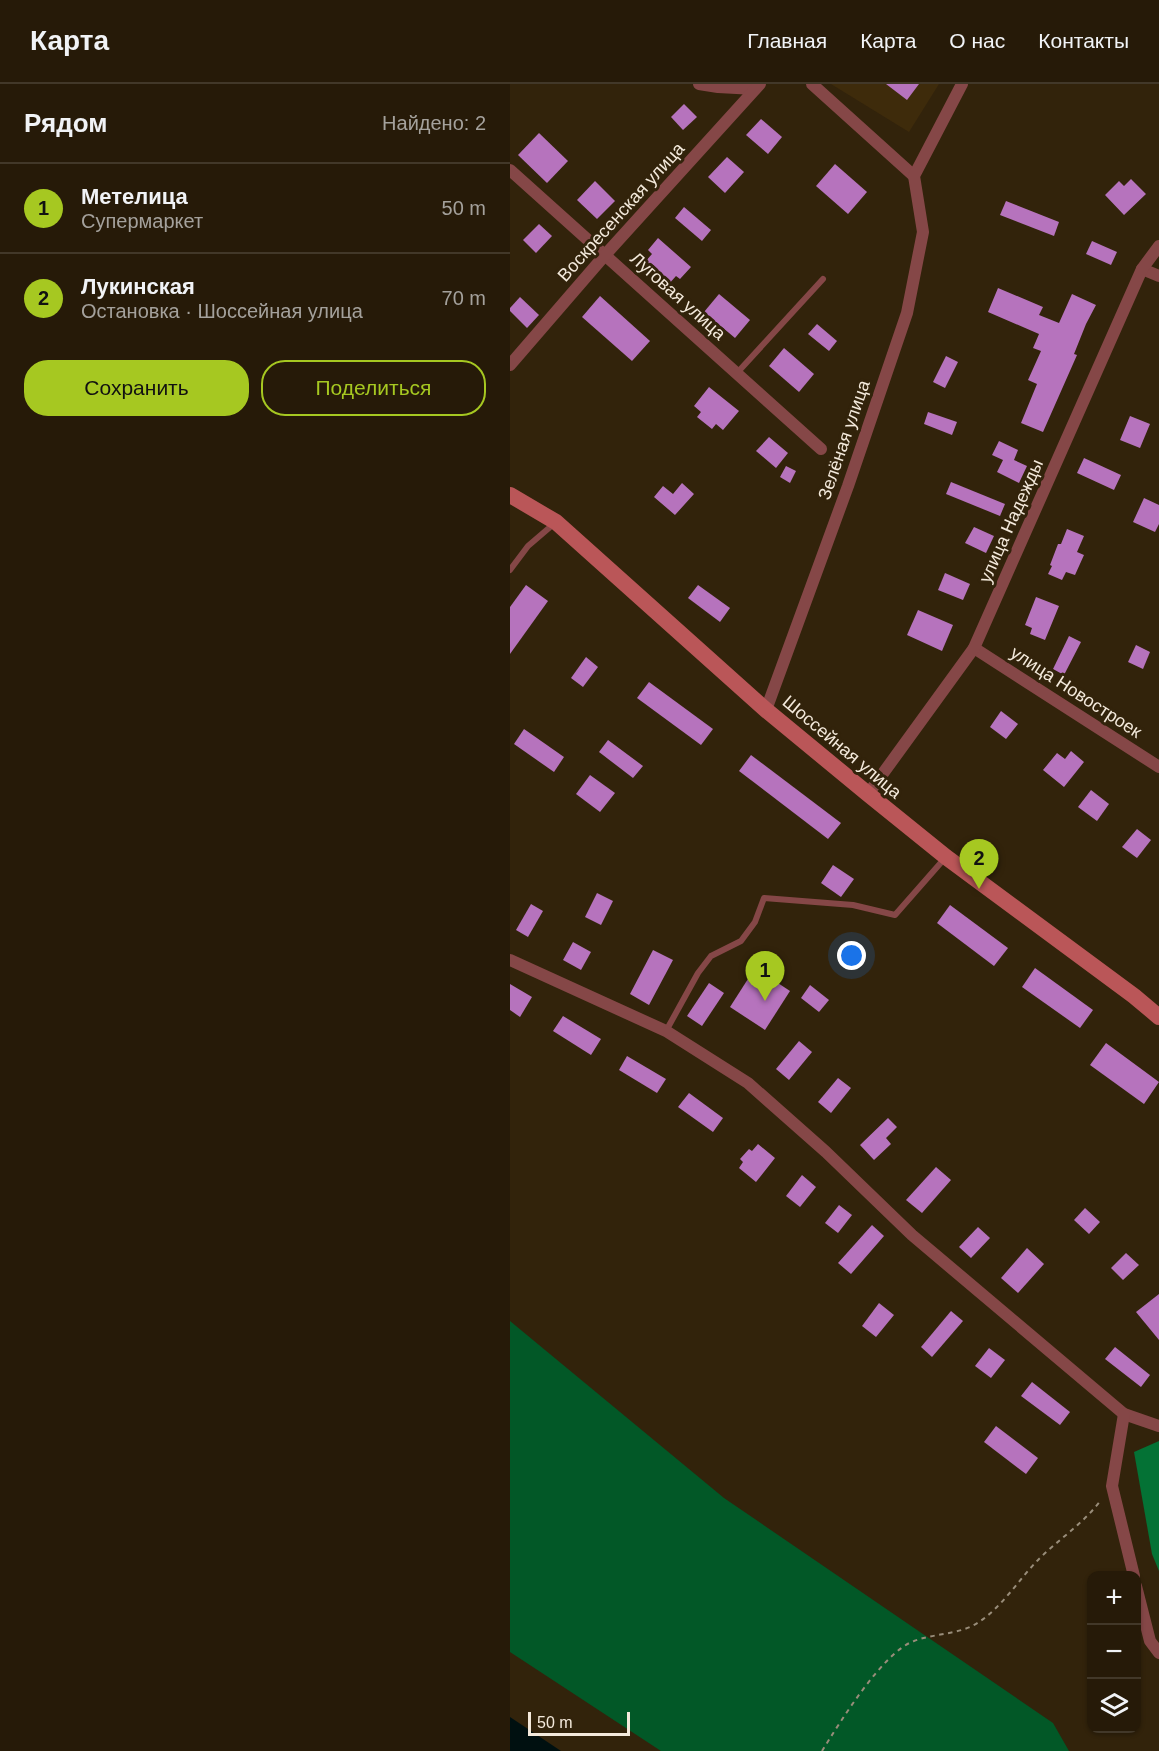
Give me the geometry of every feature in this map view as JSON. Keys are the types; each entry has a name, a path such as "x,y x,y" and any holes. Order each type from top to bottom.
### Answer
{"main road":[{"name":"Шоссейная улица","path":"510,495 556,522 766,710 946,857 1125,989 1159,1017"}],"street":[{"path":"699,84 718,87 758,86"},
{"path":"816,87 914,176 962,84"},
{"name":"Воскресенская улица","path":"510,365 605,255 758,86"},
{"name":"Луговая улица","path":"510,170 822,448"},
{"name":"Зелёная улица","path":"766,710 853,473 907,313 923,232 914,176"},
{"name":"улица Надежды","path":"868,794 974,648 1142,269 1159,246"},
{"path":"1142,269 1159,276"},
{"name":"улица Новостроек","path":"974,648 1159,767"},
{"path":"510,960 666,1031 748,1083 826,1152 912,1235 1124,1413 1159,1426"},
{"path":"1124,1413 1112,1486 1133,1571"},
{"path":"1141,1603 1150,1641 1159,1653"}],"lane":[{"path":"737,373 823,279"},
{"path":"510,570 528,546 556,522"},
{"path":"666,1031 698,974 711,956 741,941 755,922 764,898 853,905 895,915 946,857"}],"path":[{"path":"822,1751 881,1667 896,1651 912,1641 967,1629 980,1622 1050,1549 1092,1512 1112,1486"}],"shaded area":[{"path":"831,84 939,84 909,132"},
{"path":"510,1717 561,1751 510,1751"}],"green space":[{"path":"510,1321 724,1498 1053,1723 1069,1751 661,1751 510,1652"},
{"path":"1159,1441 1159,1571 1152,1554 1134,1452"}],"building":[{"path":"886,84 919,84 907,100"},
{"path":"684,104 697,117 683,130 671,117"},
{"path":"761,119 782,137 768,154 746,135"},
{"path":"539,133 568,161 547,183 518,155"},
{"path":"727,157 744,172 725,193 708,177"},
{"path":"835,164 867,192 848,214 816,186"},
{"path":"1131,179 1146,194 1124,215 1105,195 1119,181 1124,186"},
{"path":"595,181 615,201 597,219 577,200"},
{"path":"1006,201 1059,222 1054,236 1000,215"},
{"path":"684,207 711,230 702,241 675,218"},
{"path":"539,224 552,236 536,253 523,240"},
{"path":"658,238 691,267 680,279 676,276 668,285 644,263 652,254 648,250"},
{"path":"1092,241 1117,252 1111,265 1086,254"},
{"path":"998,288 1043,307 1039,315 1059,323 1072,294 1096,305 1086,324 1074,354 1077,355 1043,432 1021,423 1037,384 1028,380 1041,351 1033,348 1039,334 988,312"},
{"path":"719,294 750,320 735,338 704,312"},
{"path":"600,296 650,341 632,361 582,317"},
{"path":"520,297 539,315 527,328 510,311"},
{"path":"817,324 837,341 829,351 808,334"},
{"path":"784,348 814,374 799,392 769,366"},
{"path":"946,356 958,362 945,388 933,382"},
{"path":"709,387 739,411 723,430 716,424 712,429 697,417 701,412 694,406"},
{"path":"928,412 957,422 952,435 924,424"},
{"path":"1130,416 1150,424 1140,448 1120,440"},
{"path":"769,437 788,453 776,468 756,451"},
{"path":"999,441 1018,450 1014,460 1027,466 1019,483 997,472 1003,460 992,455"},
{"path":"1084,458 1121,475 1114,490 1077,473"},
{"path":"786,466 796,471 790,483 780,477"},
{"path":"951,482 1005,504 1000,516 946,494"},
{"path":"682,483 694,494 675,515 654,497 663,486 673,494"},
{"path":"1144,498 1159,505 1159,524 1155,532 1133,522"},
{"path":"974,527 994,536 986,553 965,543"},
{"path":"1067,529 1084,536 1077,552 1084,555 1075,575 1066,572 1062,580 1048,574 1058,544 1061,544"},
{"path":"945,573 970,584 963,600 938,590"},
{"path":"526,585 548,601 510,654 510,607"},
{"path":"698,585 730,608 720,622 688,598"},
{"path":"1036,597 1059,606 1045,640 1030,634 1032,628 1025,625"},
{"path":"918,610 953,625 942,651 907,635"},
{"path":"1069,636 1081,642 1064,675 1053,669"},
{"path":"1136,645 1150,652 1143,669 1128,662"},
{"path":"586,657 598,667 583,687 571,678"},
{"path":"649,682 713,729 701,745 637,698"},
{"path":"1001,711 1018,724 1006,739 990,727"},
{"path":"524,729 564,757 554,772 514,744"},
{"path":"608,740 643,766 633,778 599,752"},
{"path":"1071,751 1084,762 1064,787 1043,770 1057,753 1065,759"},
{"path":"751,755 841,823 828,839 739,771"},
{"path":"590,775 615,793 600,812 576,794"},
{"path":"1091,790 1109,804 1097,821 1078,807"},
{"path":"1137,829 1151,840 1137,858 1122,847"},
{"path":"833,865 854,879 841,897 821,883"},
{"path":"597,893 613,901 601,925 585,917"},
{"path":"531,904 543,911 528,937 516,930"},
{"path":"950,905 1008,948 994,966 937,923"},
{"path":"573,942 591,952 581,970 563,960"},
{"path":"653,950 673,960 649,1005 630,994"},
{"path":"755,968 790,991 765,1030 730,1007"},
{"path":"1035,968 1093,1010 1080,1028 1022,987"},
{"path":"709,983 724,993 702,1026 687,1016"},
{"path":"510,984 532,997 520,1017 510,1010"},
{"path":"810,985 829,1000 819,1012 801,998"},
{"path":"563,1016 601,1039 591,1055 553,1031"},
{"path":"799,1041 812,1052 789,1080 776,1069"},
{"path":"1106,1043 1159,1082 1144,1104 1090,1065"},
{"path":"627,1056 666,1079 657,1093 619,1070"},
{"path":"838,1078 851,1088 831,1113 818,1102"},
{"path":"689,1093 723,1118 713,1132 678,1107"},
{"path":"888,1118 897,1127 886,1138 891,1144 874,1160 860,1145"},
{"path":"758,1144 775,1158 756,1182 739,1168 743,1162 740,1159 749,1149 752,1151"},
{"path":"936,1167 951,1180 922,1213 906,1200"},
{"path":"802,1175 816,1187 800,1207 786,1196"},
{"path":"839,1205 852,1215 838,1233 825,1223"},
{"path":"1085,1208 1100,1222 1089,1234 1074,1220"},
{"path":"872,1225 884,1236 851,1274 838,1263"},
{"path":"978,1227 990,1238 971,1258 959,1247"},
{"path":"1027,1248 1044,1264 1018,1293 1001,1278"},
{"path":"1126,1253 1139,1265 1123,1280 1111,1268"},
{"path":"1159,1294 1159,1340 1136,1312"},
{"path":"879,1303 894,1315 876,1337 862,1326"},
{"path":"951,1311 963,1321 932,1357 921,1347"},
{"path":"1115,1347 1150,1375 1141,1387 1105,1359"},
{"path":"989,1348 1005,1360 991,1378 975,1366"},
{"path":"1032,1382 1070,1412 1060,1425 1021,1396"},
{"path":"996,1426 1038,1458 1026,1474 984,1442"}],"place":[{"name":"Лукинская","path":"979,889"},
{"name":"Метелица","path":"765,1001"}]}
